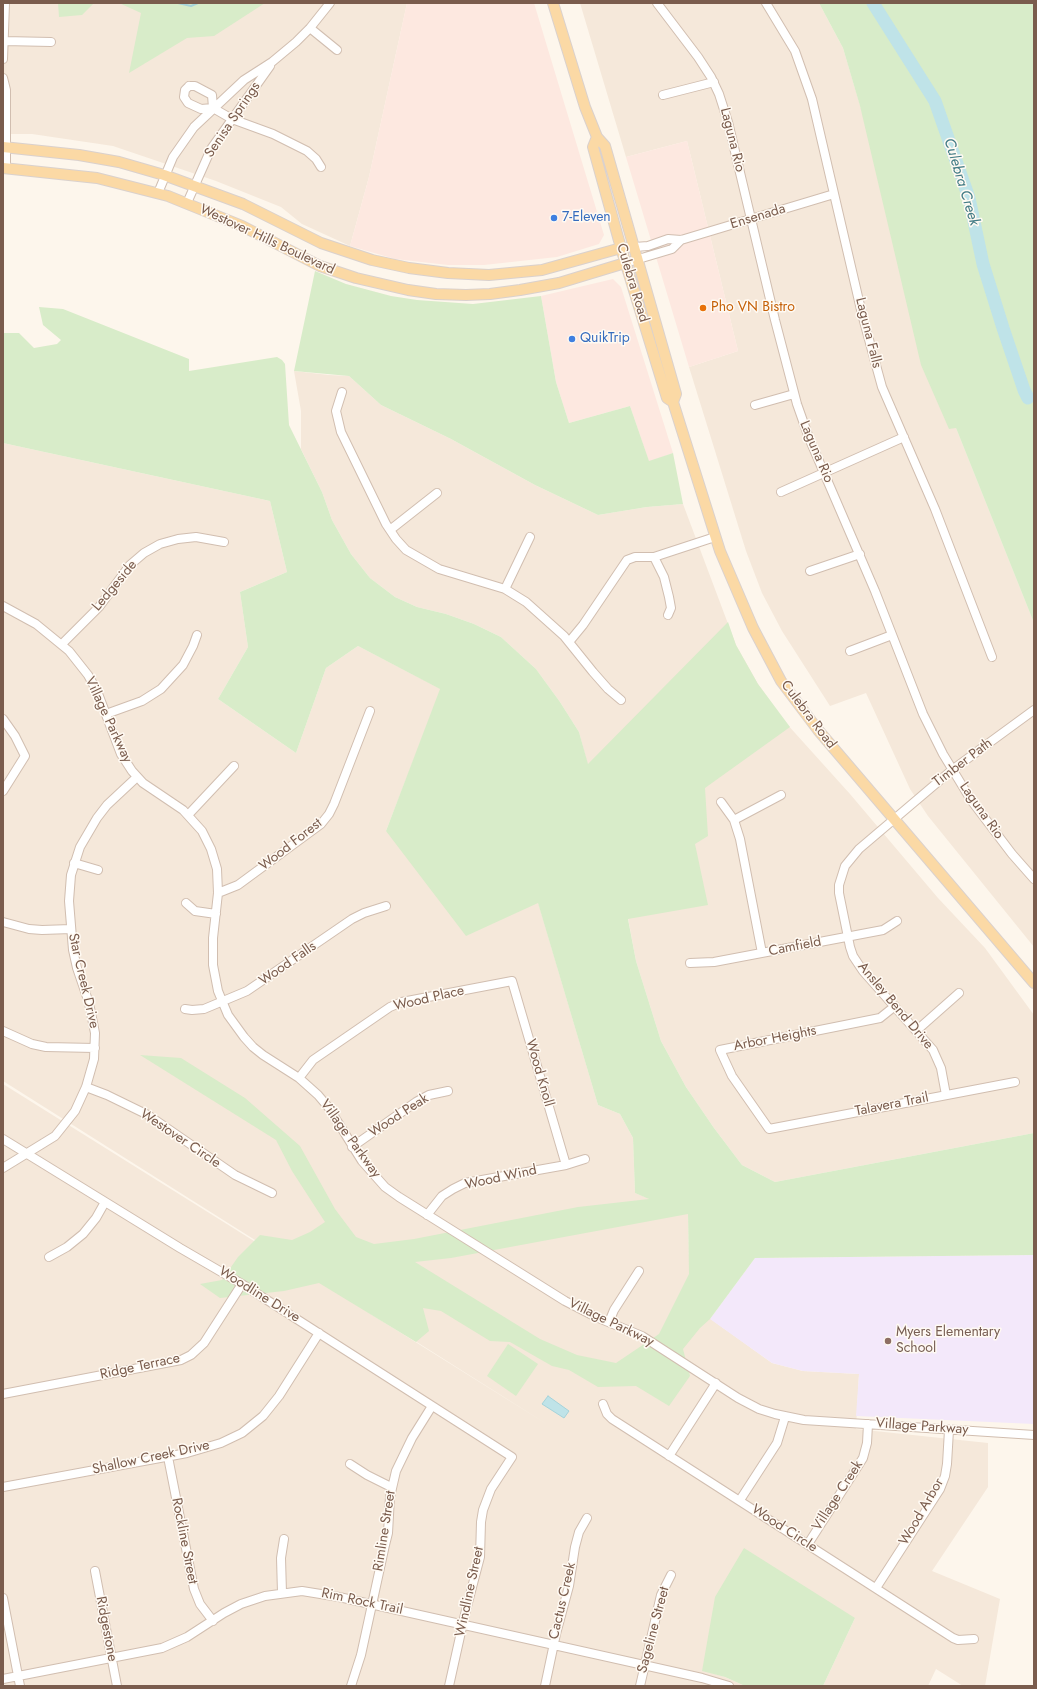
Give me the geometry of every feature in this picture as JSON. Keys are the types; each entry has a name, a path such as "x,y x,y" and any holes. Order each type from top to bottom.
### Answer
{"main road":[{"name":"Culebra Road","path":"553,3 585,107 597,137 605,146 676,394 673,402 715,537 732,583 752,628 781,681 818,730 1031,981 1034,990"},
{"name":"Culebra Road","path":"597,137 593,147 625,263 667,398 673,402"},
{"name":"Westover Hills Boulevard","path":"4,147 79,155 119,162 164,175 243,204 321,243 372,260 409,268 448,273 489,275 542,270 621,248"},
{"name":"Westover Hills Boulevard","path":"4,168 97,178 158,193 187,203 242,226 320,266 383,285 436,294 490,294 544,286 593,274 625,263"},
{"path":"542,270 544,286"}],"street":[{"path":"3,59 5,3"},
{"name":"Senisa Springs","path":"158,193 164,175 173,157 194,127 244,80 272,62 310,28 330,3"},
{"name":"Laguna Rio","path":"657,3 691,47 714,82 724,107 794,394 809,438 860,554 923,714 952,770 971,800 992,829 1034,879"},
{"name":"Laguna Falls","path":"766,3 787,36 801,68 812,99 873,357 889,403 935,509 992,657"},
{"path":"310,28 337,50"},
{"path":"4,41 51,42"},
{"name":"Senisa Springs","path":"187,203 193,186 211,149 272,62"},
{"path":"3,78 5,101 4,168"},
{"path":"663,96 714,82"},
{"path":"213,108 232,119 273,134 307,151 316,159 321,167"},
{"name":"Ensenada","path":"621,248 648,246 668,239 681,240 834,194"},
{"name":"Ensenada","path":"625,263 672,249 681,240"},
{"path":"342,392 336,410 341,432 367,489 390,530 406,550 439,569 505,589 526,602 569,642 608,689 621,700"},
{"path":"755,405 794,394"},
{"path":"781,492 904,437"},
{"path":"390,530 437,493"},
{"path":"505,589 530,537"},
{"path":"569,642 592,613 613,583 620,567 627,560 635,557 654,557 715,537"},
{"name":"Ledgeside","path":"62,644 99,607 130,565 148,551 169,541 187,538 206,538 224,542"},
{"path":"810,571 860,554"},
{"path":"654,557 664,577 669,597 671,608 668,615"},
{"name":"Village Parkway","path":"3,606 36,624 62,644 77,660 88,675 96,691 121,754 137,777 188,815 202,831 212,849 217,868 218,893 212,952 215,978 222,1002 235,1026 253,1046 263,1055 299,1078 318,1095 329,1108 352,1146 369,1170 385,1187 565,1301 582,1311 642,1336 738,1398 759,1409 804,1420 1034,1435"},
{"path":"106,714 142,701 165,686 183,665 197,635"},
{"path":"850,651 892,635"},
{"name":"Timber Path","path":"894,820 952,770 1034,710"},
{"name":"Wood Forest","path":"218,893 238,885 321,824 329,814 334,804 370,711"},
{"path":"3,719 15,736 25,756 3,791"},
{"path":"188,815 234,766"},
{"name":"Star Creek Drive","path":"3,1168 55,1136 74,1111 86,1087 95,1048 95,1033 86,991 77,968 71,929 69,886 74,863 88,832 107,804 137,777"},
{"path":"734,820 781,796"},
{"path":"721,802 734,820 740,839 762,953"},
{"name":"Ansley Bend Drive","path":"894,820 859,850 852,857 842,872 839,893 847,937 858,963 933,1050 941,1068 946,1095"},
{"path":"74,863 98,870"},
{"path":"186,903 195,911 216,914"},
{"name":"Wood Falls","path":"186,1009 204,1009 255,987 352,919 364,913 386,906"},
{"name":"Camfield","path":"690,963 714,962 883,930 897,921"},
{"path":"3,922 35,930 71,929"},
{"name":"Wood Place","path":"299,1078 313,1060 390,1007 402,1002 512,981"},
{"name":"Wood Knoll","path":"512,981 566,1165"},
{"path":"916,1031 959,993"},
{"name":"Arbor Heights","path":"769,1129 732,1076 720,1050 880,1018 895,1006"},
{"path":"3,1031 32,1044 46,1047 95,1048"},
{"name":"Talavera Trail","path":"769,1129 1015,1082"},
{"name":"Westover Circle","path":"86,1087 107,1095 148,1116 235,1175 272,1193"},
{"name":"Wood Peak","path":"352,1146 416,1102 429,1095 448,1091"},
{"name":"Woodline Drive","path":"3,1139 180,1248 242,1284 512,1457"},
{"name":"Wood Wind","path":"427,1215 442,1196 466,1183 566,1165 585,1159"},
{"path":"50,1256 67,1247 83,1234 96,1218 105,1202"},
{"path":"609,1322 614,1310 639,1271"},
{"name":"Ridge Terrace","path":"3,1394 181,1360 191,1355 204,1343 242,1284"},
{"name":"Shallow Creek Drive","path":"3,1488 199,1450 221,1443 242,1433 264,1416 280,1396 319,1333"},
{"path":"669,1456 716,1383"},
{"name":"Wood Circle","path":"603,1404 607,1414 612,1419 953,1638 964,1640 974,1639"},
{"name":"Rimline Street","path":"351,1686 361,1655 388,1533 391,1487 402,1456 432,1406"},
{"path":"740,1500 777,1443 785,1416"},
{"name":"Village Creek","path":"808,1544 863,1458 867,1443 868,1424"},
{"name":"Wood Arbor","path":"876,1588 940,1489 946,1464 949,1430"},
{"name":"Rockline Street","path":"168,1456 194,1589 200,1604 213,1620"},
{"name":"Windline Street","path":"449,1686 462,1625 480,1557 480,1522 483,1510 492,1489 512,1457"},
{"path":"350,1464 367,1475 391,1487"},
{"name":"Cactus Creek","path":"545,1686 553,1645 569,1586 576,1539 587,1518"},
{"path":"282,1593 280,1558 284,1539"},
{"name":"Ridgestone","path":"95,1571 117,1686"},
{"name":"Sageline Street","path":"640,1686 661,1596 670,1575"},
{"name":"Rim Rock Trail","path":"3,1679 146,1652 174,1644 241,1604 265,1596 282,1593 313,1592 645,1665 702,1678 729,1686"},
{"path":"3,1598 20,1686"}],"shaded area":[{"path":"3,3 407,3 369,177 350,246 302,224 281,207 216,181 113,146 32,134 3,134"},
{"path":"407,3 534,3 604,235 599,244 557,257 484,265 448,265 395,259 350,246 369,177"},
{"path":"580,3 819,3 843,48 956,428 1034,623 1034,947 928,816 910,789 866,693 830,706 782,631 762,593 746,551 689,367 738,351 687,141 626,157"},
{"path":"687,141 738,351 689,367 626,157"},
{"path":"613,279 621,287 673,453 649,462 630,406 569,423 556,382 541,296"},
{"path":"294,371 349,376 381,405 451,439 535,485 598,515 647,507 683,504 736,645 758,684 786,723 850,794 938,898 985,948 1034,1015 1034,1133 775,1182 742,1165 686,1087 661,1041 636,961 628,918 579,732 560,702 536,669 501,637 474,624 446,614 417,607 395,597 370,578 351,554 332,520 322,492 301,449 301,411"},
{"path":"3,443 270,501 287,572 240,592 248,647 218,699 296,753 326,668 358,646 441,689 386,831 538,902 598,1105 620,1114 633,1138 635,1193 688,1214 690,1304 772,1363 803,1371 859,1374 856,1429 988,1443 988,1487 932,1571 1000,1599 985,1686 963,1686 936,1669 928,1686 823,1686 855,1618 702,1670 725,1677 745,1686 3,1686 3,1084 553,1428 3,1081"},
{"name":"Myers Elementary School","path":"1034,1255 1034,1424 856,1416 859,1374 803,1371 772,1363 710,1319 755,1258"}],"green space":[{"path":"58,3 94,3 82,15 59,17"},
{"path":"119,3 265,3 214,36 187,38 129,73 141,13"},
{"path":"819,3 1034,3 1034,623 956,428 949,429 921,365 860,106 843,48"},
{"path":"315,271 346,284 391,296 417,300 473,304 541,296 556,382 569,423 630,406 649,461 673,453 683,504 647,507 598,515 535,485 451,439 381,405 349,376 294,371"},
{"path":"39,307 63,309 189,359 189,371 277,357 282,360 285,364 289,425 322,492 332,520 351,554 370,578 395,597 417,607 446,614 474,624 501,637 536,669 560,702 579,732 588,764 728,622 736,645 758,684 790,727 705,788 708,836 695,844 708,905 628,919 636,961 661,1041 686,1087 742,1165 775,1182 1034,1133 1034,1255 755,1258 710,1319 700,1328 683,1349 690,1376 669,1406 636,1386 598,1387 569,1370 552,1366 510,1342 490,1341 441,1311 423,1308 429,1331 416,1342 319,1283 284,1291 220,1298 200,1284 222,1280 238,1257 260,1235 292,1240 310,1232 325,1222 292,1171 276,1140 140,1055 181,1058 245,1098 300,1146 335,1209 356,1237 374,1244 414,1239 578,1207 649,1199 635,1193 633,1138 620,1114 598,1105 538,903 466,936 386,831 440,689 358,646 326,668 296,753 218,699 248,647 240,592 287,572 270,501 3,443 3,333 19,333 34,348 57,344 61,340 43,325","holes":["688,1214 689,1274 659,1334 616,1363 577,1355 540,1339 415,1262 451,1258"]},
{"path":"508,1344 538,1364 516,1396 487,1376"},
{"path":"744,1548 855,1618 823,1686 745,1686 725,1677 702,1671 715,1597"}],"water":[{"path":"548,1396 569,1411 564,1418 542,1404"}],"waterway":[{"path":"178,3 191,6 198,3"},
{"name":"Culebra Creek","path":"873,3 935,101 969,198 983,264 1003,328 1028,398"}],"place":[{"name":"7-Eleven","path":"554,218"},
{"name":"Pho VN Bistro","path":"703,308"},
{"name":"QuikTrip","path":"572,339"},
{"name":"Myers Elementary School","path":"888,1341"}]}
